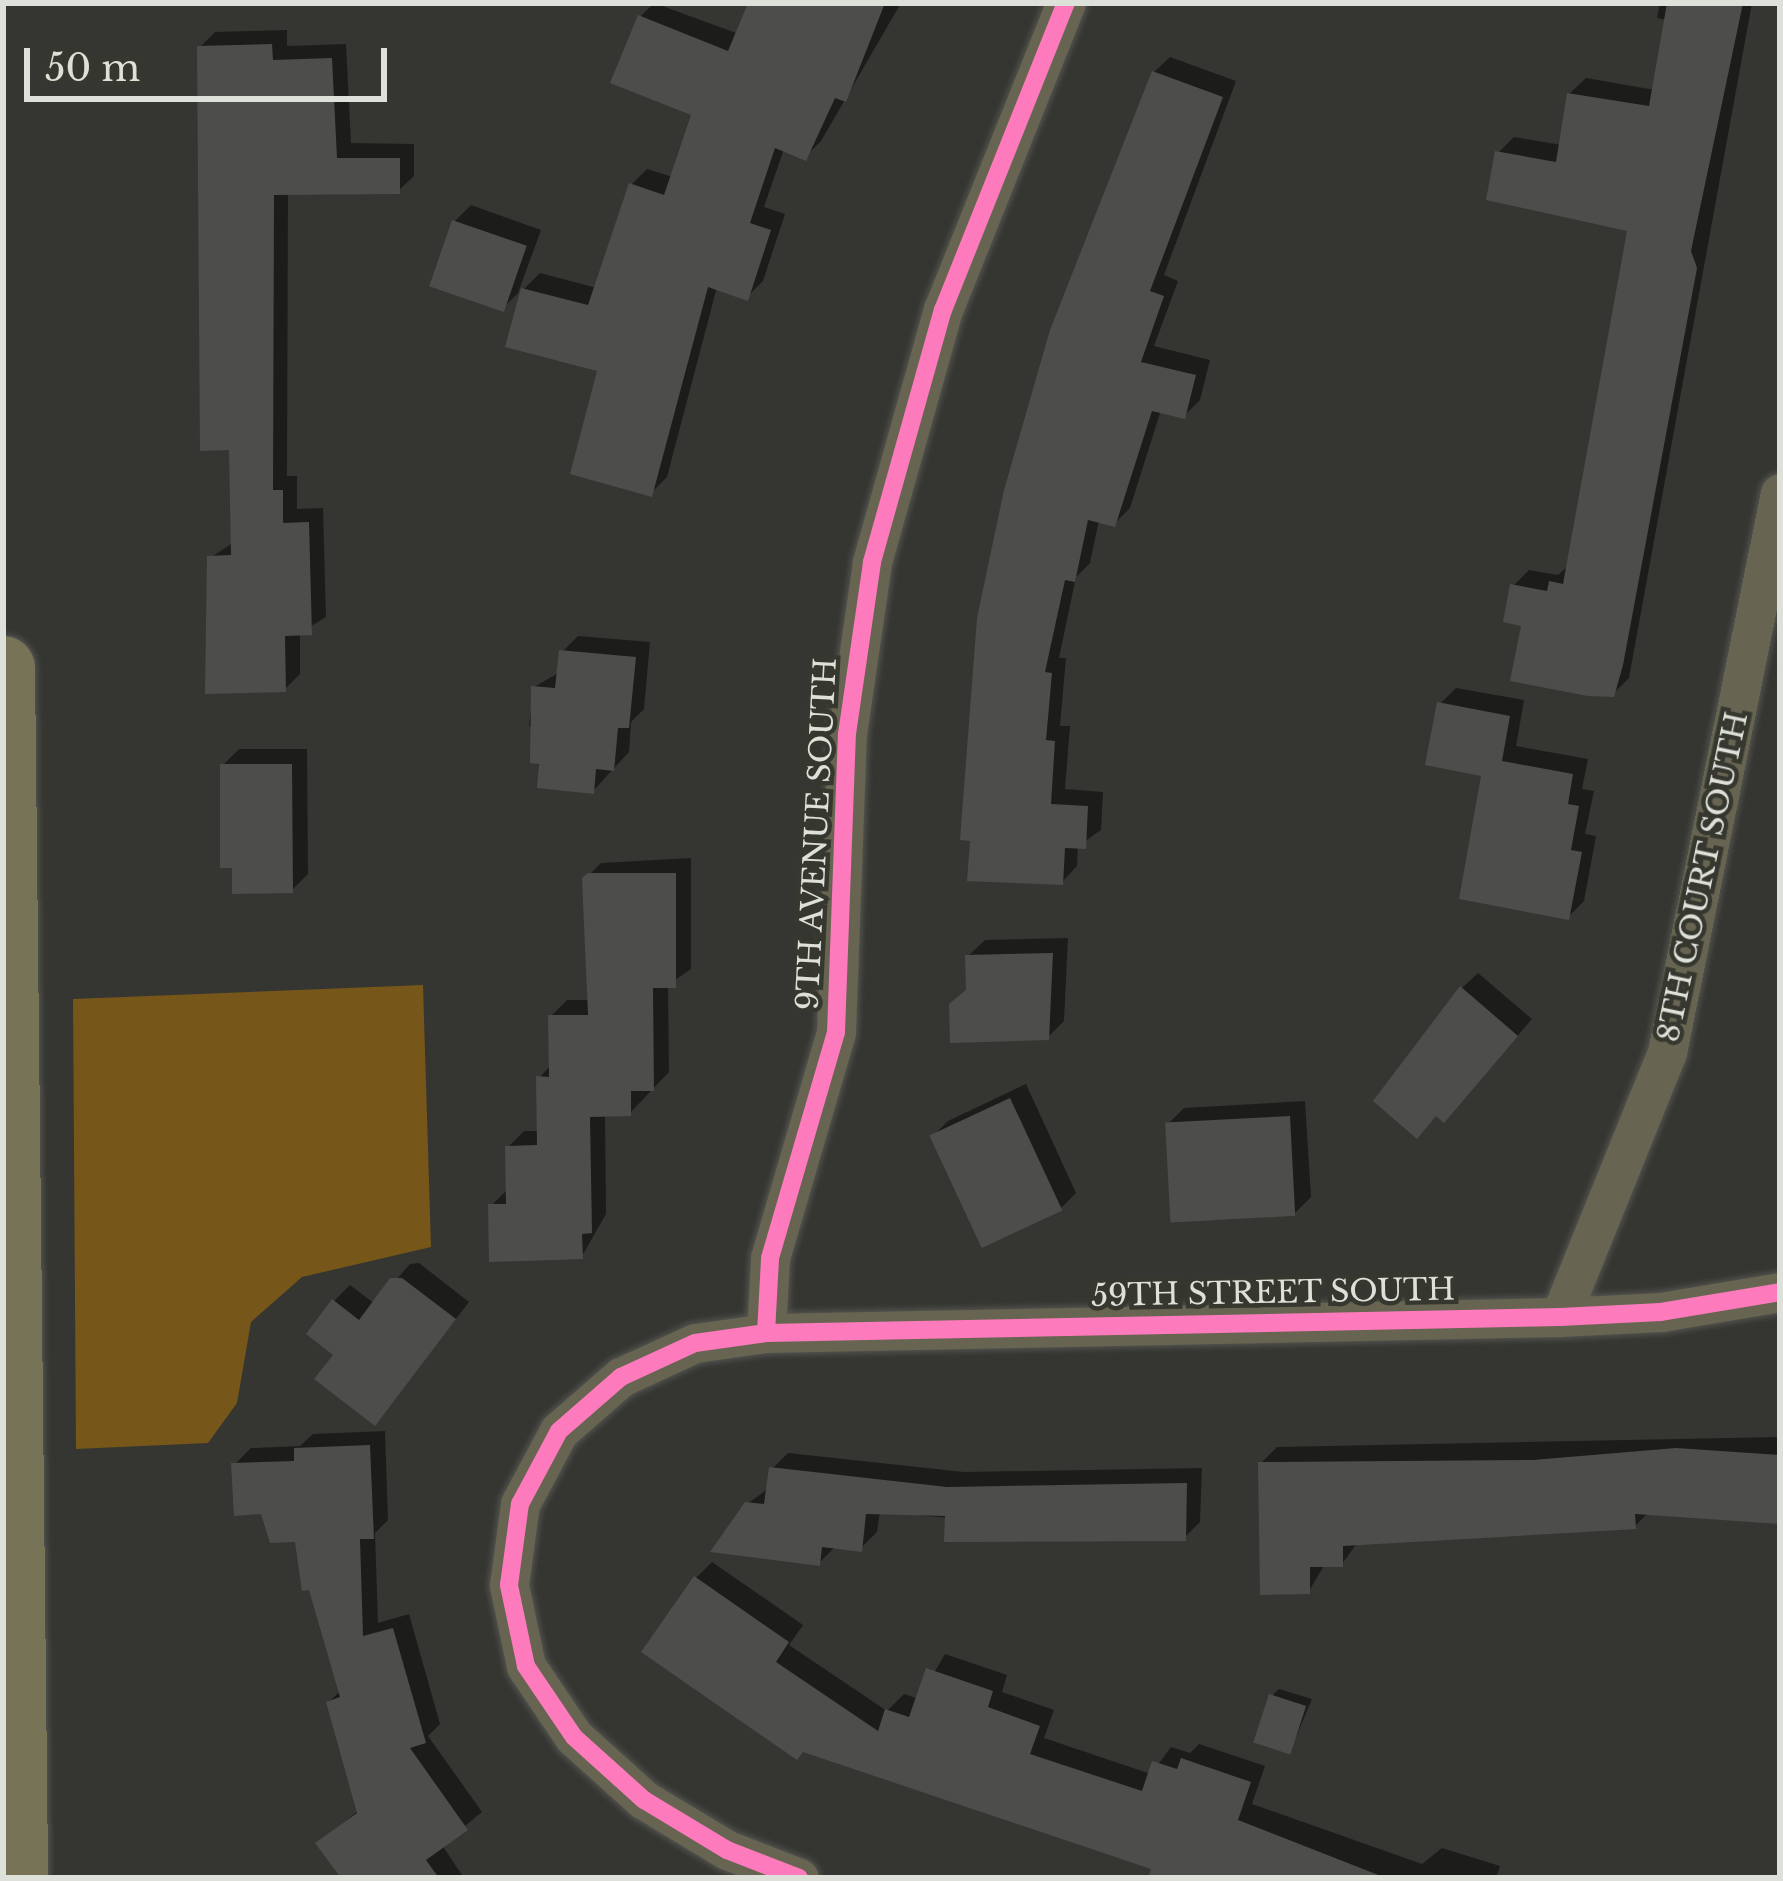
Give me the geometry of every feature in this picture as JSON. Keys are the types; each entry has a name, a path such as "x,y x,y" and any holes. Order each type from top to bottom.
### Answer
{"main road":[{"path":"3,667 16,1878"}],"street":[{"name":"9TH AVENUE SOUTH","path":"766,1333 770,1258 836,1032 847,734 872,562 943,310 1066,3"},
{"name":"8TH COURT SOUTH","path":"1560,1317 1667,1052 1780,493"},
{"name":"59TH STREET SOUTH","path":"799,1878 684,1827 574,1737 526,1666 509,1586 520,1504 548,1449 588,1402 656,1357 766,1333 1560,1317 1661,1312 1780,1292"}],"shaded area":[{"path":"423,985 431,1247 302,1277 251,1322 237,1403 208,1443 76,1449 73,999"}],"building":[{"path":"748,3 885,3 846,102 835,98 806,161 775,148 750,223 771,230 748,301 708,287 652,497 570,474 597,371 505,347 521,288 588,305 629,183 664,195 691,115 610,83 638,15 728,51"},
{"path":"1667,3 1743,3 1691,251 1697,268 1623,665 1614,697 1588,696 1510,681 1521,626 1503,622 1510,584 1547,591 1549,581 1563,584 1627,231 1486,200 1495,151 1556,162 1567,93 1649,106"},
{"path":"272,44 273,60 332,58 337,158 400,158 400,194 274,195 273,490 283,490 283,523 309,522 312,635 285,636 286,692 205,694 207,556 231,555 229,450 200,451 197,46"},
{"path":"1152,71 1223,97 1150,291 1164,296 1141,362 1196,375 1185,419 1152,411 1115,527 1088,520 1075,582 1065,580 1045,672 1052,673 1046,740 1055,741 1051,804 1088,806 1086,849 1065,848 1063,885 967,881 970,841 960,840 977,618 1004,490 1050,330"},
{"path":"452,220 527,246 504,312 429,286"},
{"path":"559,650 636,657 629,728 618,728 614,771 596,769 594,794 537,788 539,764 530,763 531,686 555,688"},
{"path":"1437,702 1510,716 1502,761 1573,774 1568,804 1579,806 1571,850 1582,852 1569,920 1459,899 1481,776 1425,765"},
{"path":"220,764 292,764 293,893 232,894 232,868 220,868"},
{"path":"588,873 676,873 676,988 653,988 654,1091 631,1091 631,1116 590,1117 592,1233 582,1234 583,1259 489,1262 488,1204 506,1204 505,1146 537,1145 536,1076 549,1077 548,1015 588,1015 582,878"},
{"path":"1053,953 1049,1040 950,1043 949,1004 966,990 965,955"},
{"path":"1460,986 1518,1036 1444,1123 1436,1116 1417,1139 1373,1101"},
{"path":"1010,1098 1062,1210 982,1248 929,1136"},
{"path":"1290,1116 1295,1216 1170,1222 1165,1123"},
{"path":"390,1278 402,1278 456,1319 375,1426 314,1379 333,1355 306,1334 332,1299 359,1320"},
{"path":"370,1445 374,1539 360,1539 363,1636 393,1628 426,1743 410,1748 468,1830 426,1860 439,1878 341,1878 315,1843 357,1813 326,1702 340,1697 309,1590 302,1591 295,1542 270,1543 261,1514 234,1516 231,1463 294,1461 294,1448"},
{"path":"1676,1448 1780,1455 1780,1524 1635,1514 1636,1529 1343,1546 1343,1567 1310,1567 1310,1594 1260,1595 1258,1462 1533,1460"},
{"path":"769,1467 947,1487 1187,1483 1186,1541 944,1542 945,1516 866,1514 862,1552 822,1547 820,1566 710,1552 745,1502 764,1504"},
{"path":"694,1576 789,1642 776,1662 878,1731 885,1709 909,1717 926,1668 993,1691 988,1707 1040,1726 1030,1754 1142,1791 1152,1761 1177,1769 1181,1758 1251,1782 1238,1820 1386,1878 1148,1878 1151,1869 803,1752 797,1760 641,1652"},
{"path":"1269,1694 1306,1706 1290,1755 1253,1743"}],"cycle path":[{"path":"766,1333 770,1258 836,1032 847,734 872,562 943,310 1066,3"},
{"path":"799,1878 727,1850 644,1800 574,1737 526,1666 509,1585 520,1504 559,1431 621,1377 695,1343 766,1333 1560,1317 1661,1312 1780,1292"}]}
